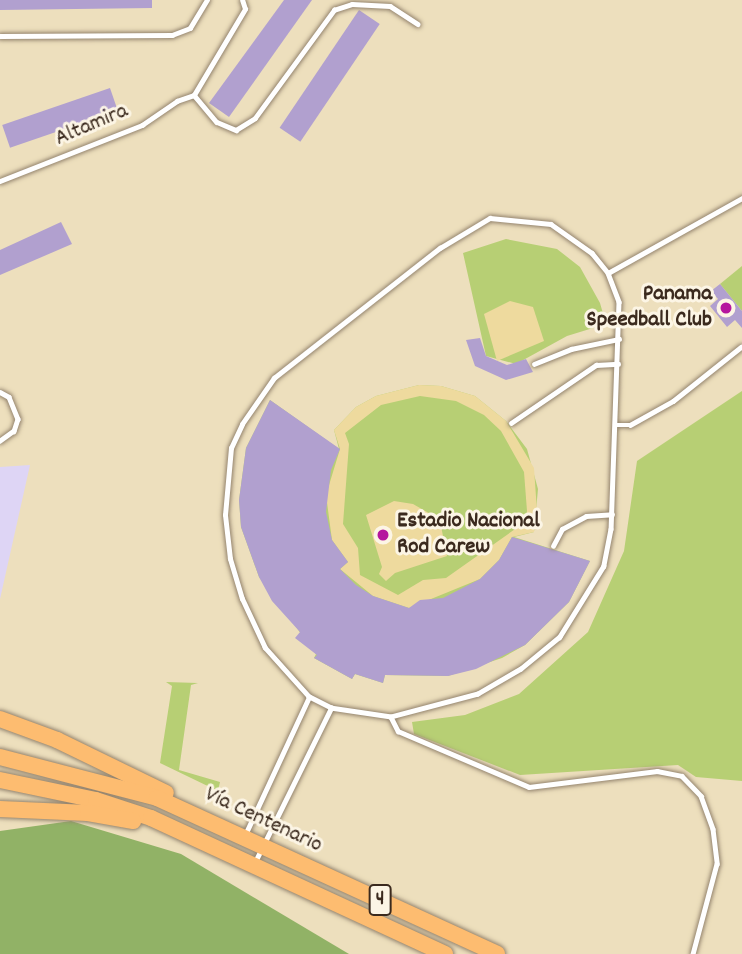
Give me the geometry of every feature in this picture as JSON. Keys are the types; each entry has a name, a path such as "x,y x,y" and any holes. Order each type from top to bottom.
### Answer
{"highway":[{"path":"0,719 111,765 213,822"},
{"name":"Vía Centenario","path":"0,757 103,781 213,822 497,954"},
{"name":"Vía Centenario","path":"0,780 96,800 201,839 445,954"},
{"path":"0,809 88,813 201,839"}],"lane":[{"path":"0,36 172,35 190,28 206,0"},
{"path":"242,0 245,9 194,95 217,122 236,130 255,118 334,10 352,4 390,6 418,24"},
{"name":"Altamira","path":"0,181 142,125 177,101 194,95"},
{"path":"608,273 742,198"},
{"path":"490,218 551,223 592,253 608,273 619,302 619,339 612,514 604,566 560,637 520,669 478,694 391,717 331,708 309,697 265,648 242,599 230,559 226,478 231,448 242,424 274,378 440,248 490,218"},
{"path":"534,364 571,349 619,339"},
{"path":"615,425 630,425 673,401 741,347"},
{"path":"511,423 596,365 618,364"},
{"path":"0,392 9,397 18,419 14,432 0,441"},
{"path":"553,545 562,530 586,516 612,514"},
{"path":"236,855 309,697"},
{"path":"255,863 331,708"},
{"path":"391,717 398,731 529,787 657,771 682,776 701,796 713,830 717,864 693,954"}],"shaded area":[{"path":"30,465 0,599 0,467"}],"green space":[{"path":"506,239 557,249 580,267 600,303 606,324 567,336 516,364 486,356 463,253"},
{"path":"742,266 742,311 720,284"},
{"name":"Estadio Nacional Rod Carew","path":"419,385 441,386 475,396 506,421 527,449 538,489 534,532 514,537 590,561 569,602 525,645 502,658 448,676 385,675 383,683 355,674 352,679 314,658 316,654 259,577 241,527 239,500 246,448 270,400 339,449 334,430 356,407 376,396"},
{"path":"742,391 742,781 696,777 678,765 520,775 414,734 412,722 465,715 519,694 588,632 624,551 637,461"},
{"path":"166,682 198,683 191,685 179,770 220,782 218,791 160,763 172,686"},
{"path":"71,821 181,854 349,954 0,954 0,831"}],"sand":[{"path":"510,301 533,307 544,341 497,361 484,314"},
{"path":"419,385 441,386 475,396 506,421 534,468 537,511 534,532 512,537 499,560 480,579 409,608 373,596 340,569 348,562 332,540 326,495 340,449 334,430 356,407 376,396","holes":["420,396 456,401 484,415 501,431 524,472 527,511 525,522 446,578 423,580 398,595 360,575 358,548 343,524 349,444 345,433 381,405"]},
{"path":"394,501 413,504 434,516 441,526 447,556 395,573 386,581 379,574 382,567 366,515"}],"building":[{"path":"0,0 152,0 152,8 0,10"},
{"path":"284,0 312,0 229,117 209,103"},
{"path":"359,10 380,24 300,142 280,128"},
{"path":"110,88 118,111 10,148 2,125"},
{"path":"61,222 72,244 0,275 0,250"},
{"name":"Panama Speedball Club","path":"720,284 742,311 742,328 735,320 727,327 710,306 718,299 711,291"},
{"path":"480,338 486,356 507,365 526,359 533,372 506,380 475,366 466,340"},
{"path":"270,400 340,449 331,470 326,512 332,540 348,562 340,569 356,585 373,596 409,608 420,600 443,598 480,579 499,560 512,537 590,561 569,602 525,645 476,669 448,676 385,675 383,683 355,674 352,679 314,658 317,655 295,638 300,632 272,601 259,577 241,527 239,500 246,448"}],"place":[{"name":"Panama Speedball Club","path":"726,308"},
{"name":"Estadio Nacional Rod Carew","path":"383,535"}]}
